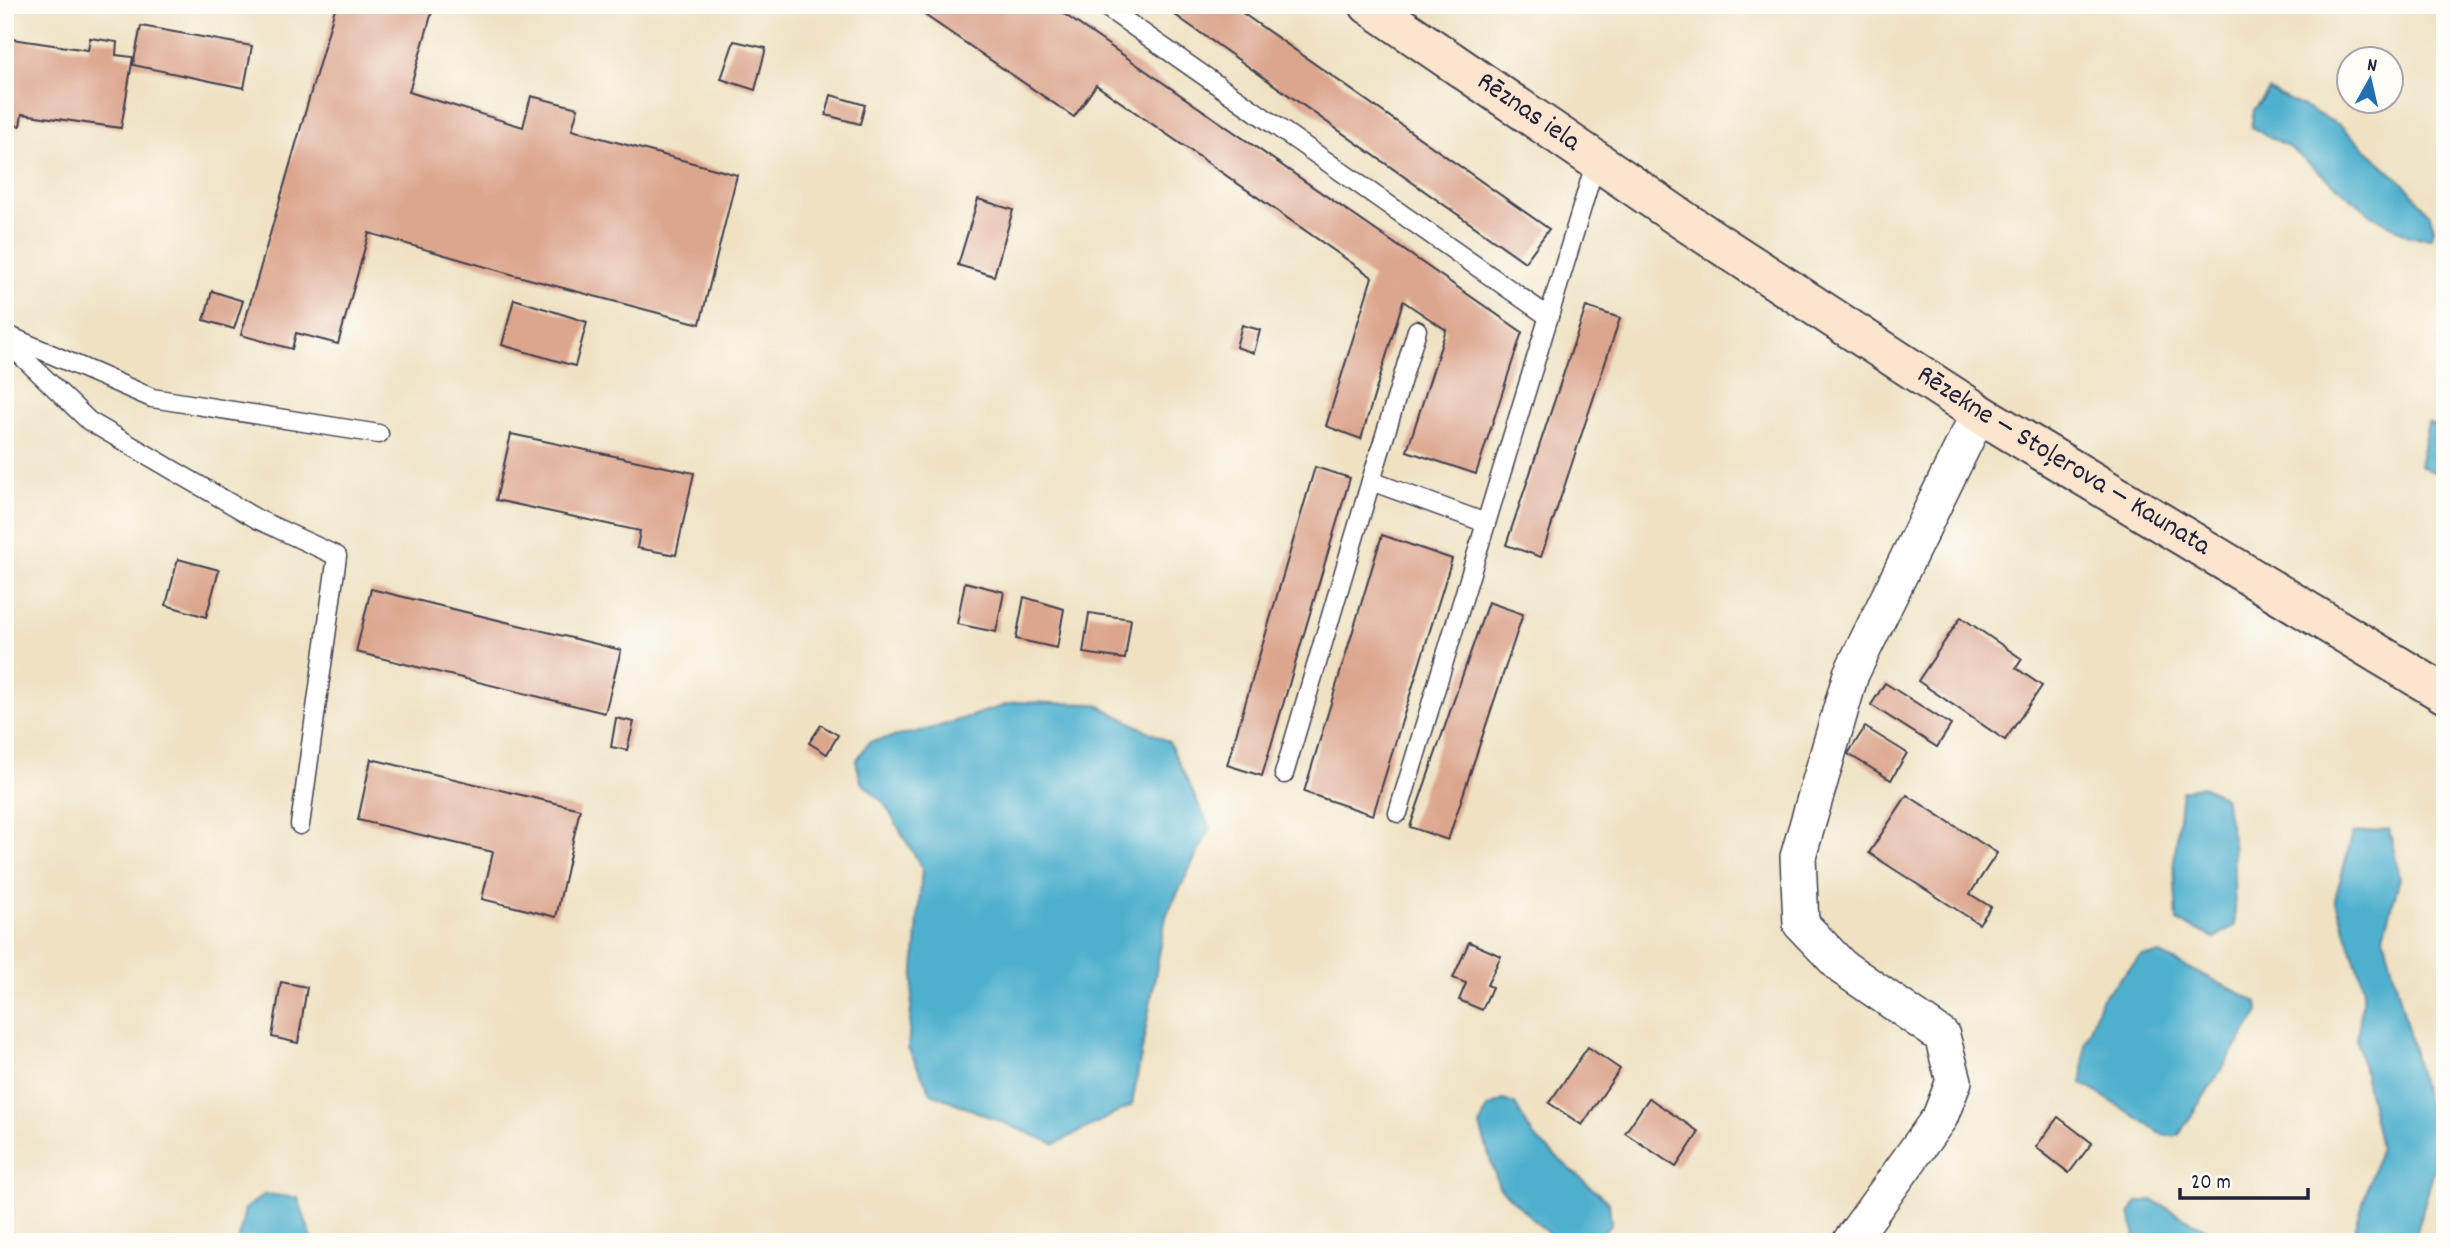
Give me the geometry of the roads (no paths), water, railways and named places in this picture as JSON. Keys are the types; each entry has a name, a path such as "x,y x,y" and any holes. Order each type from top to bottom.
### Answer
{"main road":[{"name":"Rēznas iela","path":"1369,5 1686,222"},
{"name":"Rēzekne — Stoļerova — Kaunata","path":"1686,222 1979,413 2445,694"}],"street":[{"path":"1850,1242 1940,1117 1954,1081 1942,1035 1842,967 1801,924 1798,857 1851,674 1979,413"}],"lane":[{"path":"1103,5 1549,317"},
{"path":"1398,813 1596,161"},
{"path":"1284,775 1417,330"},
{"path":"5,337 152,398 380,434"},
{"path":"5,337 89,421 257,519 337,556 300,825"},
{"path":"1371,481 1486,523"}],"water":[{"path":"2269,90 2340,125 2406,186 2429,213 2434,228 2432,238 2411,237 2372,215 2289,147 2251,127 2254,110"},
{"path":"2428,423 2445,429 2445,478 2419,465"},
{"path":"1015,702 1096,704 1169,742 1210,828 1166,916 1132,1105 1055,1144 931,1093 908,1048 922,868 884,803 861,782 856,761 869,742 930,729"},
{"path":"2202,786 2224,797 2233,839 2235,925 2215,938 2177,921 2174,863 2182,791"},
{"path":"2389,829 2400,878 2384,936 2436,1139 2434,1170 2414,1242 2351,1242 2380,1147 2357,1041 2364,988 2335,899 2353,833"},
{"path":"2160,954 2258,1002 2259,1012 2178,1136 2166,1136 2082,1083 2085,1044 2101,999 2141,956"},
{"path":"1503,1100 1515,1104 1534,1137 1609,1203 1611,1225 1593,1242 1557,1242 1499,1187 1480,1126 1487,1108"},
{"path":"265,1194 298,1198 313,1242 238,1242 245,1209"},
{"path":"2152,1200 2216,1235 2216,1242 2136,1242 2130,1213 2137,1202"}]}
